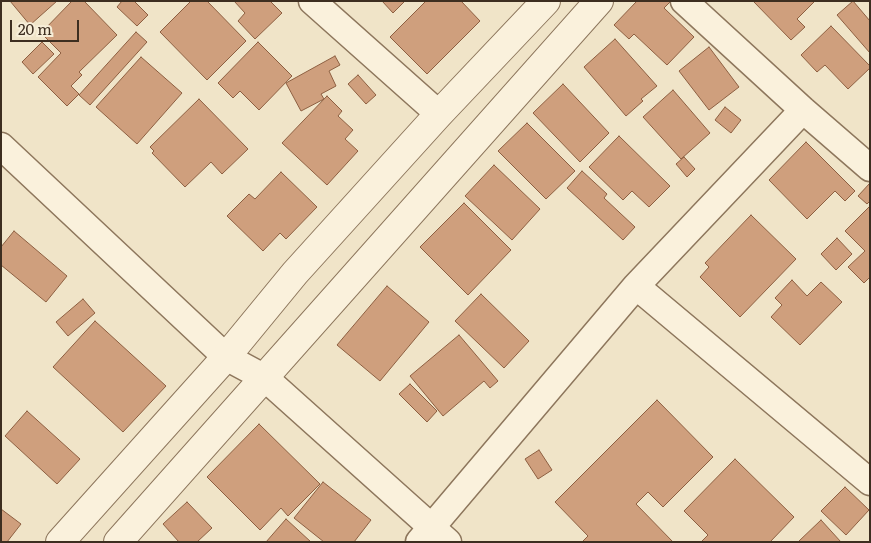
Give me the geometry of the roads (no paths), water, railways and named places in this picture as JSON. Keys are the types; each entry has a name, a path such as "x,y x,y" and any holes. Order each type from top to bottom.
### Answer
{"street":[{"path":"312,1 438,114"},
{"path":"60,542 226,357 294,273 438,114 546,1"},
{"path":"118,542 599,1"},
{"path":"684,1 803,110 870,168"},
{"path":"1,146 226,357 265,378 433,537 636,286 803,110"},
{"path":"636,286 870,482"}]}
